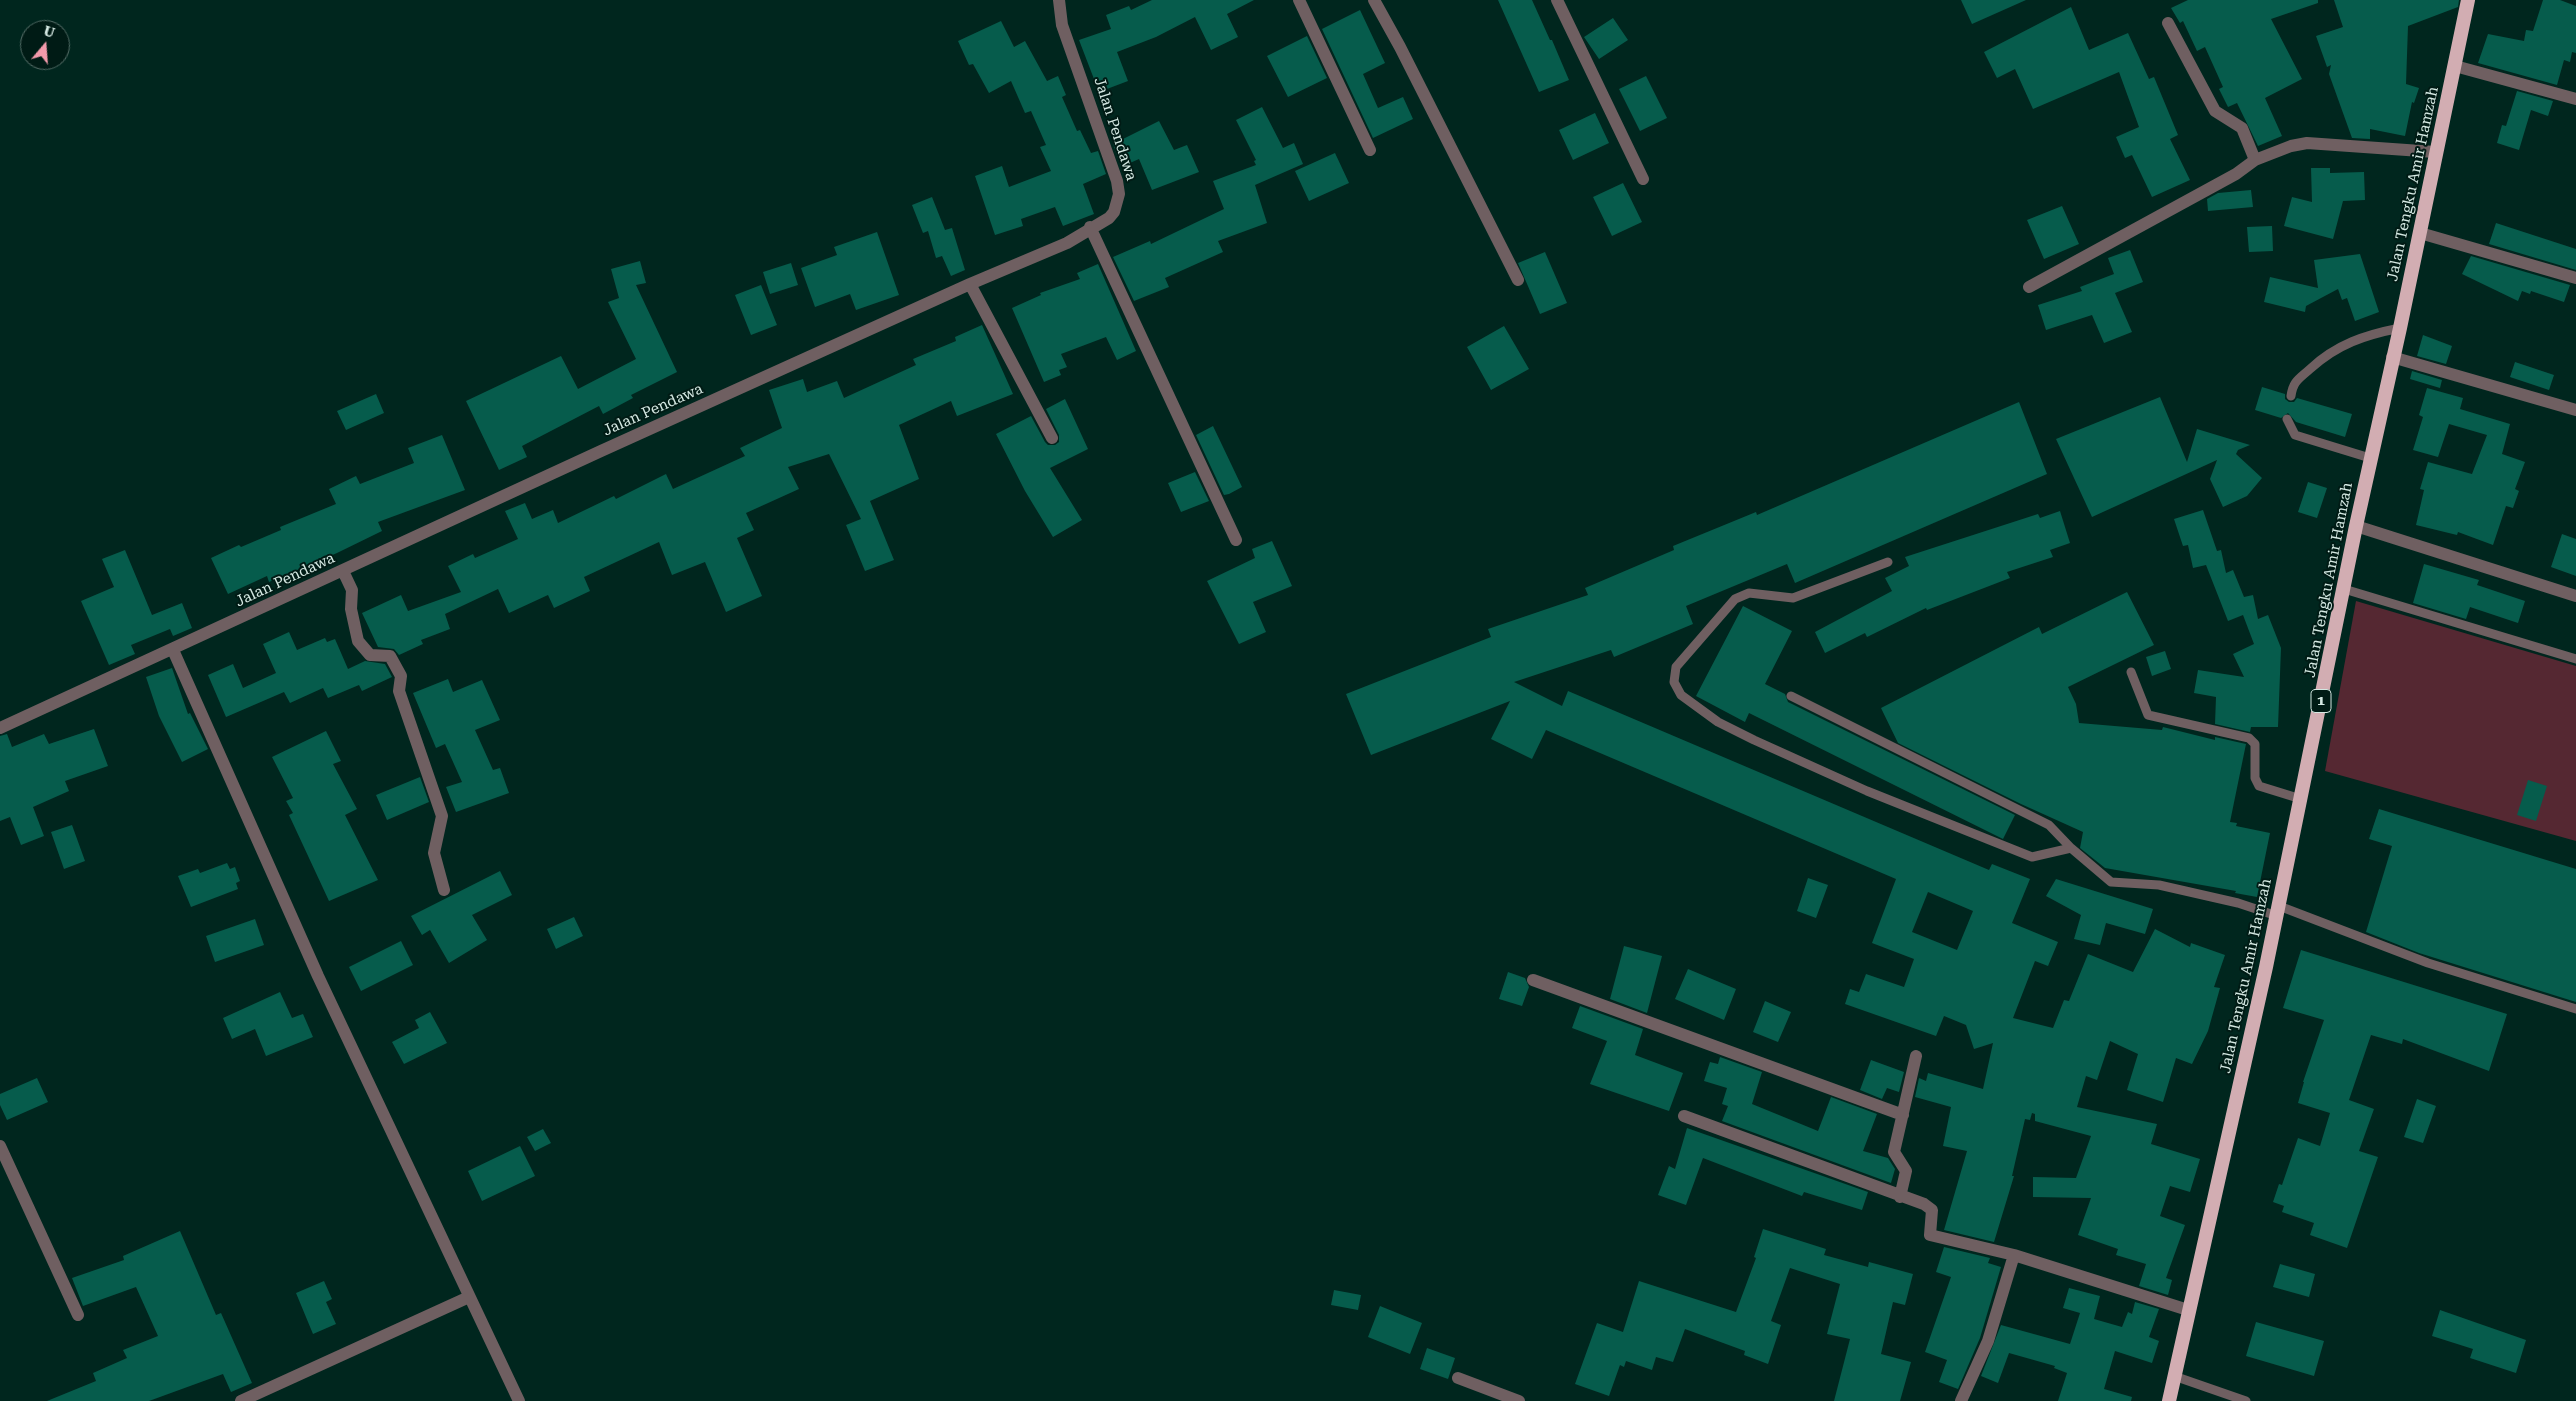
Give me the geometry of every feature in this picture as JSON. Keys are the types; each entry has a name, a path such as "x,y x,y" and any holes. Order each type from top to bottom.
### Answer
{"highway":[{"name":"Jalan Tengku Amir Hamzah","path":"2169,1401 2278,911 2370,458 2400,328 2468,0"}],"street":[{"name":"Jalan Pendawa","path":"0,728 970,284 1067,244 1109,218 1118,203 1118,188 1112,162 1062,25 1059,0"},
{"path":"1299,0 1370,150"},
{"path":"1374,0 1400,46 1518,280"},
{"path":"1557,0 1643,179"},
{"path":"2168,23 2214,111 2242,128 2255,160"},
{"path":"2455,66 2576,99"},
{"path":"2030,287 2236,174 2255,160 2291,146 2307,143 2435,152"},
{"path":"1090,228 1236,540"},
{"path":"2420,232 2576,278"},
{"path":"970,284 1052,438"},
{"path":"2392,357 2576,410"},
{"path":"2356,526 2576,596"},
{"path":"343,571 352,590 351,609 358,641 370,655 390,656 400,676 399,691 442,816 434,853 444,890"},
{"path":"173,650 318,976 519,1401"},
{"path":"1533,980 1903,1115"},
{"path":"1900,1197 1906,1171 1894,1152 1916,1056"},
{"path":"1684,1116 1930,1207 1932,1214 1930,1235 2014,1255 2188,1310"},
{"path":"0,1146 78,1314"},
{"path":"1961,1401 1988,1341 2014,1255"},
{"path":"241,1401 470,1296"},
{"path":"1458,1378 1519,1401"}],"lane":[{"path":"2291,396 2293,384 2322,357 2343,344 2365,335 2400,328"},
{"path":"2287,419 2296,435 2370,458"},
{"path":"1888,562 1793,598 1757,592 1734,599 1676,667 1674,682 1681,695 1718,722 1754,740 1867,791 2032,857 2071,848"},
{"path":"2344,589 2576,659"},
{"path":"2131,672 2148,715 2249,738 2255,744 2256,778 2259,786 2301,799"},
{"path":"1791,696 2049,825 2071,848 2111,882 2159,885 2278,911 2428,963 2576,1009"},
{"path":"2174,1376 2246,1401"}],"shaded area":[{"path":"2356,601 2576,666 2576,841 2325,771"}],"building":[{"path":"1152,0 1254,0 1227,14 1238,37 1211,50 1195,17 1156,37 1117,52 1128,81 1099,92 1079,40 1111,29 1106,15 1129,6 1131,10"},
{"path":"1498,0 1532,0 1569,80 1539,92"},
{"path":"1961,0 2026,0 1972,24"},
{"path":"2188,0 2318,0 2318,3 2271,19 2302,79 2265,98 2282,136 2258,146 2237,103 2228,107 2219,89 2223,87 2205,47 2197,51 2183,21 2180,23 2171,8"},
{"path":"2334,0 2459,0 2458,7 2408,26 2406,84 2419,88 2414,103 2412,102 2405,136 2370,129 2370,139 2352,138 2329,74 2331,65 2327,67 2316,36 2343,27"},
{"path":"2543,0 2560,0 2576,6 2576,53 2572,52 2570,62 2564,60 2557,85 2478,63 2488,34 2524,41 2526,30 2533,31"},
{"path":"2071,7 2089,50 2128,33 2149,79 2154,77 2178,135 2170,139 2190,180 2152,197 2132,155 2125,158 2116,137 2139,127 2119,72 2033,109 2015,69 1997,78 1984,52"},
{"path":"1360,10 1385,63 1363,74 1378,108 1403,97 1413,119 1373,138 1322,29"},
{"path":"1613,18 1628,40 1599,59 1584,37"},
{"path":"1001,21 1014,47 1025,41 1047,81 1058,76 1066,95 1062,97 1077,131 1080,130 1091,153 1098,151 1106,174 1083,184 1094,214 1063,226 1055,207 1021,219 1023,226 995,235 975,176 1002,166 1009,187 1051,171 1040,147 1046,145 1031,111 1025,113 1011,81 989,93 973,64 969,65 958,41"},
{"path":"1307,36 1327,78 1288,97 1267,56"},
{"path":"1646,76 1667,118 1640,131 1619,89"},
{"path":"2517,91 2553,101 2548,116 2531,110 2519,150 2497,143 2502,125 2506,126"},
{"path":"1262,107 1283,148 1294,143 1303,164 1255,185 1267,223 1218,241 1223,252 1165,278 1169,287 1134,301 1113,257 1150,241 1151,244 1224,209 1213,181 1256,165 1254,161 1256,160 1236,120"},
{"path":"1595,113 1609,143 1573,160 1559,130"},
{"path":"1159,121 1174,150 1187,145 1199,172 1152,190 1139,159 1121,167 1113,144"},
{"path":"1335,153 1349,183 1309,201 1295,171"},
{"path":"2311,168 2330,168 2330,173 2364,172 2365,200 2343,201 2333,239 2284,226 2292,197 2312,202"},
{"path":"1623,183 1642,222 1612,236 1593,197"},
{"path":"2251,190 2253,207 2208,211 2207,199 2218,193"},
{"path":"932,197 945,230 952,228 965,270 951,276 942,256 936,258 928,231 923,233 912,205"},
{"path":"2062,206 2079,244 2044,259 2027,220"},
{"path":"2496,223 2576,249 2576,270 2489,244"},
{"path":"2272,226 2273,251 2249,252 2247,227"},
{"path":"877,232 899,295 856,310 850,294 815,307 801,268 837,255 834,247"},
{"path":"2130,250 2143,282 2115,293 2132,332 2104,343 2092,315 2046,330 2038,305 2082,291 2080,287 2114,274 2108,258"},
{"path":"1545,252 1567,303 1540,314 1518,263"},
{"path":"2360,254 2379,312 2355,321 2347,298 2342,300 2338,289 2306,306 2305,312 2264,302 2270,277 2318,288 2314,260"},
{"path":"2471,256 2570,285 2564,302 2531,291 2530,294 2522,291 2518,301 2462,274"},
{"path":"640,261 646,283 636,285 677,372 631,395 633,398 603,414 599,406 522,446 527,457 499,470 466,401 561,356 578,389 636,359 608,302 619,298 611,269"},
{"path":"791,263 798,285 770,294 763,272"},
{"path":"1098,264 1136,351 1117,360 1106,337 1061,354 1067,367 1059,370 1061,375 1044,382 1012,308 1041,295 1040,293 1080,279 1077,273"},
{"path":"761,285 777,325 751,335 735,295"},
{"path":"982,325 1013,394 957,416 951,401 899,425 919,479 870,501 894,560 865,571 846,525 861,519 829,454 788,467 799,489 746,513 754,530 737,538 762,596 726,612 705,562 672,575 659,542 584,577 590,591 554,608 548,595 509,613 498,589 445,614 450,629 421,640 423,644 399,655 394,649 378,647 362,613 401,595 408,611 461,592 448,566 473,554 475,558 518,539 505,511 525,503 532,519 553,510 558,523 614,496 616,499 666,474 673,489 745,456 740,448 782,428 769,390 803,379 807,392 837,381 844,398 916,365 913,359 956,341 955,337"},
{"path":"1504,326 1529,369 1491,390 1467,347"},
{"path":"2423,335 2452,346 2446,364 2417,356"},
{"path":"2515,362 2554,375 2549,390 2510,377"},
{"path":"2412,371 2442,380 2440,388 2410,379"},
{"path":"2262,387 2285,394 2285,399 2289,402 2294,402 2297,398 2352,414 2345,437 2296,422 2288,413 2281,418 2255,410"},
{"path":"2427,388 2463,398 2460,409 2510,424 2502,454 2525,462 2515,489 2519,491 2513,508 2506,506 2493,545 2458,532 2457,535 2416,525 2424,490 2420,489 2428,462 2472,474 2487,435 2449,424 2438,457 2413,450 2423,417 2419,415"},
{"path":"376,394 384,413 346,430 337,411"},
{"path":"2160,397 2187,462 2197,429 2250,445 2238,450 2236,454 2262,478 2247,496 2223,507 2210,479 2217,460 2092,517 2056,439"},
{"path":"1065,399 1088,449 1050,468 1082,520 1053,537 1025,491 996,434 1031,416 1045,442 1048,445 1055,445 1059,442 1059,435 1046,409"},
{"path":"2019,402 2047,474 1795,583 1787,564 1686,606 1693,624 1614,657 1611,650 1514,682 1562,706 1568,691 1989,870 1992,864 2030,879 2012,923 2058,942 2048,966 2035,961 2013,1018 2053,1028 2064,1000 2069,1001 2088,954 2133,972 2155,929 2190,947 2191,943 2225,955 2214,987 2220,988 2208,1031 2192,1064 2176,1058 2163,1102 2127,1090 2138,1054 2110,1041 2097,1080 2086,1076 2077,1107 2157,1124 2151,1144 2200,1159 2190,1192 2170,1186 2160,1216 2185,1225 2166,1278 2172,1280 2168,1295 2139,1286 2146,1264 2116,1255 2118,1249 2078,1235 2091,1198 2033,1197 2033,1177 2076,1178 2091,1136 2035,1121 2035,1114 2032,1113 2030,1120 2025,1119 2012,1176 2014,1176 1994,1242 1944,1230 1967,1151 1943,1146 1951,1107 1915,1097 1919,1078 1926,1081 1928,1073 1983,1089 1993,1043 1974,1049 1966,1025 1944,1016 1936,1036 1845,1004 1850,989 1859,992 1866,974 1904,987 1914,959 1872,943 1896,879 1546,730 1532,759 1491,739 1510,701 1371,755 1346,694 1491,637 1488,629 1588,595 1585,588 1674,550 1673,546 1756,512 1757,515","holes":["1928,892 1973,911 1957,950 1912,932"]},
{"path":"1213,426 1242,487 1224,495 1196,435"},
{"path":"442,435 465,490 378,522 382,531 337,553 269,582 267,576 228,594 211,558 239,545 241,547 281,530 280,527 336,504 329,489 356,476 360,484 414,463 408,448"},
{"path":"1195,472 1209,501 1181,512 1168,483"},
{"path":"2308,482 2327,488 2317,518 2298,512"},
{"path":"2203,510 2217,551 2221,550 2226,573 2233,570 2244,597 2253,595 2258,619 2268,615 2281,648 2278,727 2251,727 2250,732 2215,724 2216,697 2194,693 2198,670 2244,677 2233,654 2254,644 2243,615 2228,621 2206,565 2193,568 2188,545 2183,546 2174,519"},
{"path":"2060,511 2070,543 2050,550 2053,557 2007,572 2010,578 1927,610 1926,608 1867,637 1865,633 1825,653 1815,632 1892,591 1885,578 1909,566 1905,557 2038,514 2040,518"},
{"path":"2562,534 2576,539 2576,576 2551,567"},
{"path":"1272,541 1292,586 1253,602 1266,632 1239,644 1207,581 1255,558 1252,549"},
{"path":"125,550 152,615 182,603 192,628 173,636 170,629 131,645 135,654 109,665 81,601 114,587 102,559"},
{"path":"2424,564 2479,580 2477,585 2525,601 2518,623 2470,607 2466,619 2413,603"},
{"path":"2127,592 2154,645 2068,687 2076,704 2079,723 2162,730 2163,727 2215,740 2215,737 2246,744 2230,822 2237,823 2236,826 2270,833 2257,897 2235,893 2236,891 2105,868 2080,848 2083,832 2021,804 1898,743 1881,708 2039,627 2042,634"},
{"path":"1743,606 1792,631 1765,684 1785,694 1788,702 2015,815 2003,839 1749,713 1745,722 1696,696"},
{"path":"289,632 297,650 325,638 327,642 335,639 348,669 365,661 385,664 392,677 362,691 359,685 328,698 323,688 290,703 284,692 226,717 208,675 233,664 243,688 276,673 263,644"},
{"path":"2165,651 2171,669 2152,676 2146,657"},
{"path":"172,668 188,714 190,713 208,749 182,762 159,716 146,677"},
{"path":"448,679 453,692 482,680 500,720 475,730 493,770 500,768 509,793 456,812 446,787 462,782 445,744 436,748 413,693"},
{"path":"94,729 108,766 65,781 69,791 33,807 44,836 21,845 10,817 0,821 0,736 7,734 12,747 44,734 49,744"},
{"path":"326,731 341,761 333,764 357,809 345,815 378,880 329,901 289,815 293,813 286,801 293,798 272,757"},
{"path":"420,777 429,802 387,820 376,795"},
{"path":"2528,780 2547,786 2536,821 2517,815"},
{"path":"2379,809 2576,869 2576,1002 2419,953 2366,932 2392,846 2369,839"},
{"path":"72,825 85,861 64,869 51,832"},
{"path":"227,863 230,869 235,867 240,881 236,883 238,889 191,907 178,876 198,869 200,873"},
{"path":"500,871 512,895 472,915 487,940 449,963 430,930 422,935 411,916"},
{"path":"1808,878 1828,885 1816,918 1797,911"},
{"path":"2056,879 2153,909 2145,934 2106,923 2100,945 2074,939 2081,915 2046,896"},
{"path":"574,917 583,936 556,949 547,929"},
{"path":"255,919 264,945 215,962 206,936"},
{"path":"401,941 413,965 361,991 349,967"},
{"path":"1624,946 1662,956 1647,1013 1610,999"},
{"path":"2301,950 2507,1014 2489,1071 2403,1039 2402,1044 2371,1035 2349,1100 2374,1109 2359,1151 2378,1157 2347,1248 2310,1235 2314,1223 2282,1212 2284,1206 2273,1202 2279,1184 2282,1185 2298,1138 2320,1146 2330,1113 2298,1103 2303,1082 2324,1020 2283,1008"},
{"path":"1688,969 1736,989 1724,1020 1675,999"},
{"path":"1508,972 1525,978 1529,987 1522,1006 1499,999"},
{"path":"280,992 292,1018 303,1014 313,1037 266,1056 255,1029 232,1039 223,1018"},
{"path":"1765,1001 1791,1012 1778,1042 1753,1032"},
{"path":"1580,1006 1643,1029 1635,1055 1683,1073 1669,1111 1590,1084 1607,1041 1572,1028"},
{"path":"430,1012 447,1043 404,1064 392,1042 419,1028 415,1020"},
{"path":"1720,1057 1762,1072 1752,1104 1818,1131 1831,1097 1877,1114 1863,1151 1888,1158 1895,1169 1891,1183 1722,1121 1728,1106 1722,1104 1727,1088 1704,1081 1710,1062 1718,1064"},
{"path":"1871,1060 1904,1072 1899,1092 1887,1088 1882,1099 1860,1090"},
{"path":"37,1078 48,1102 7,1120 0,1105 0,1094"},
{"path":"2417,1099 2436,1106 2423,1143 2404,1137"},
{"path":"1687,1128 1868,1192 1862,1210 1804,1192 1802,1196 1703,1158 1686,1205 1658,1195 1669,1166 1675,1169"},
{"path":"543,1129 551,1143 535,1151 527,1137"},
{"path":"520,1146 535,1176 482,1201 468,1171"},
{"path":"1763,1229 1826,1249 1824,1255 1868,1267 1869,1262 1913,1274 1905,1305 1893,1302 1881,1354 1911,1362 1900,1401 1834,1401 1850,1339 1827,1334 1840,1284 1790,1268 1771,1321 1781,1325 1768,1364 1744,1355 1745,1351 1685,1329 1673,1362 1656,1357 1652,1370 1626,1361 1624,1367 1620,1365 1609,1396 1575,1384 1597,1323 1623,1332 1639,1281 1736,1312 1756,1258 1754,1257"},
{"path":"180,1231 216,1315 221,1313 252,1383 231,1392 223,1374 149,1401 47,1401 96,1381 93,1373 127,1358 123,1350 158,1336 136,1287 83,1306 72,1278 124,1260 123,1256"},
{"path":"1944,1247 1990,1258 1988,1263 2001,1267 1980,1338 1958,1389 1939,1382 1947,1360 1925,1352 1951,1277 1936,1272"},
{"path":"2280,1264 2315,1274 2309,1297 2273,1287"},
{"path":"324,1281 332,1299 326,1302 336,1324 313,1334 296,1293"},
{"path":"2069,1288 2100,1296 2094,1319 2122,1327 2128,1312 2132,1314 2135,1302 2159,1309 2149,1337 2159,1341 2152,1363 2115,1351 2104,1389 2132,1397 2131,1401 2058,1401 2067,1373 2054,1368 2055,1366 2009,1353 1998,1383 1981,1376 2001,1325 2070,1344 2080,1313 2063,1308"},
{"path":"1334,1290 1361,1295 1358,1310 1331,1305"},
{"path":"1380,1306 1422,1323 1410,1354 1368,1337"},
{"path":"2440,1310 2526,1340 2516,1373 2470,1358 2473,1349 2432,1336"},
{"path":"2256,1322 2324,1341 2314,1376 2246,1356"},
{"path":"1427,1348 1455,1358 1448,1379 1420,1369"}]}
